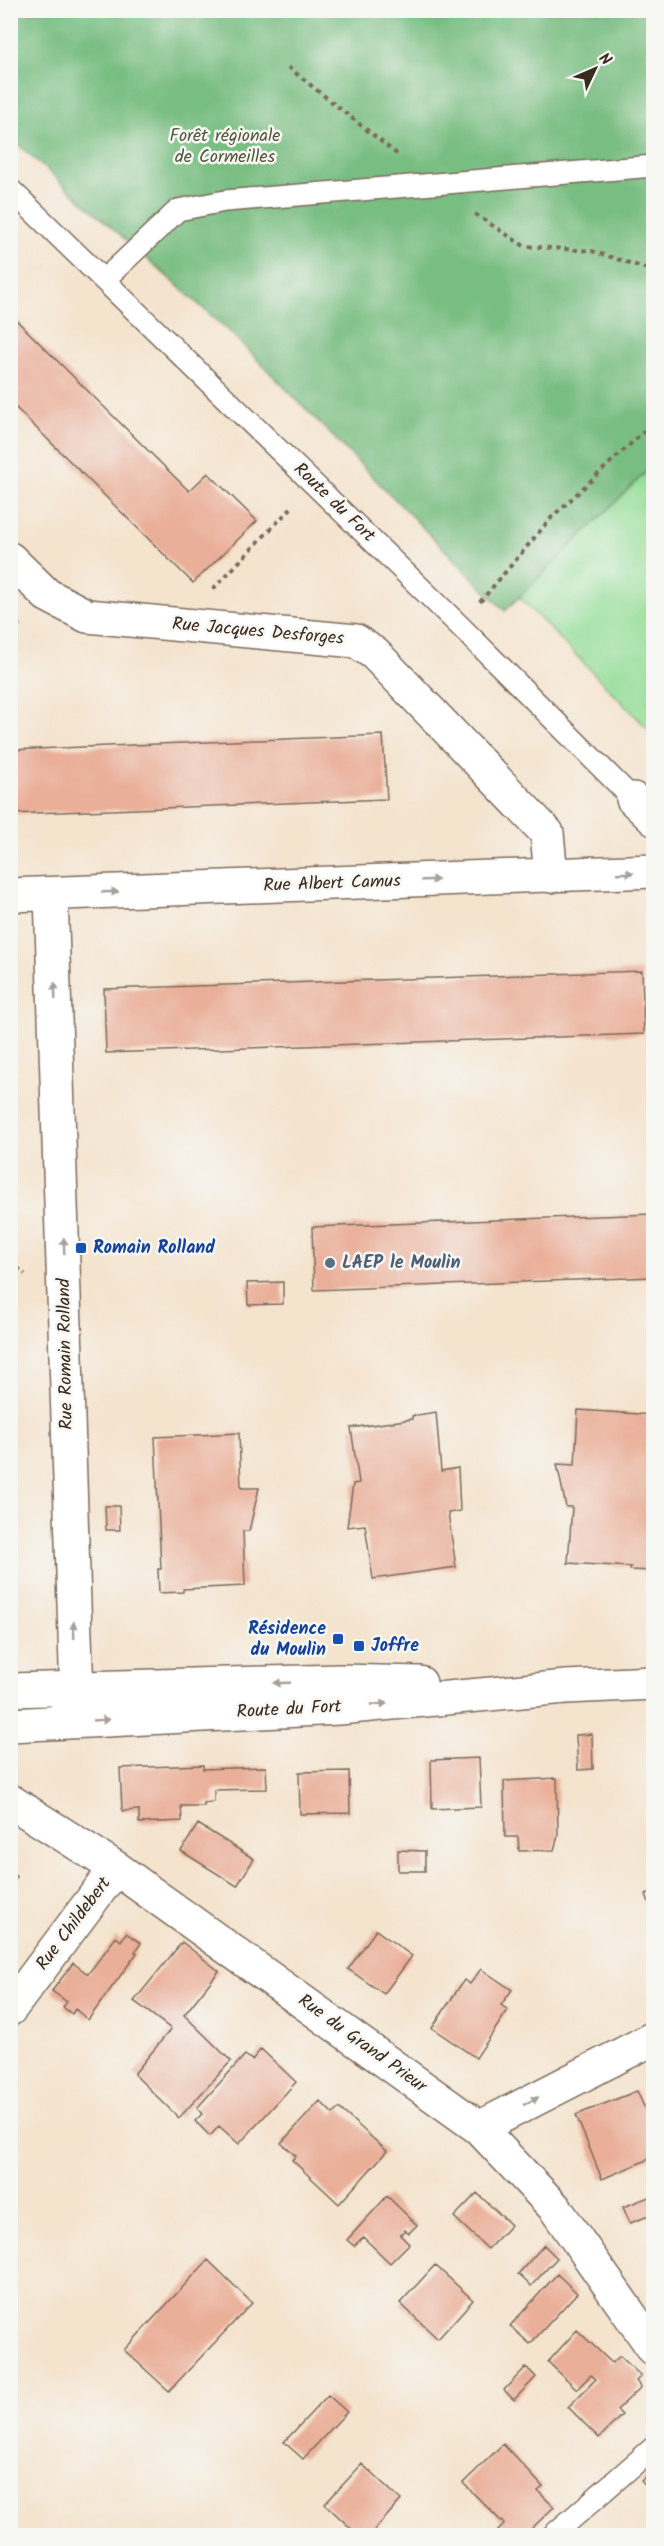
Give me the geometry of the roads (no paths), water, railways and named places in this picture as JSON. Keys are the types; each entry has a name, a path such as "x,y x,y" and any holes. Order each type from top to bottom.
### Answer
{"street":[{"name":"Rue Jacques Desforges","path":"10,559 47,595 87,616 356,642 375,654 547,833 551,876"},
{"name":"Rue Albert Camus","path":"10,895 654,872"},
{"name":"Rue Romain Rolland","path":"26,1724 72,1708 76,1703 77,1688 51,894"},
{"name":"Route du Fort","path":"10,1690 340,1681 566,1687"},
{"name":"Route du Fort","path":"26,1724 339,1708 566,1687 654,1683"},
{"name":"Rue du Grand Prieur","path":"10,1801 116,1868 479,2128 555,2208 654,2349"},
{"name":"Rue Childebert","path":"10,2009 116,1868"},
{"path":"479,2128 654,2038"}],"lane":[{"path":"104,280 178,210 225,201 654,166"},
{"name":"Route du Fort","path":"10,189 460,626 643,809"},
{"path":"552,2535 654,2446"}],"place":[{"name":"Romain Rolland","path":"81,1248"},
{"name":"LAEP le Moulin","path":"330,1263"},
{"name":"Résidence du Moulin","path":"338,1639"},
{"name":"Joffre","path":"359,1646"}],"park label":[{"name":"Forêt régionale de Cormeilles","path":"225,146"}]}
